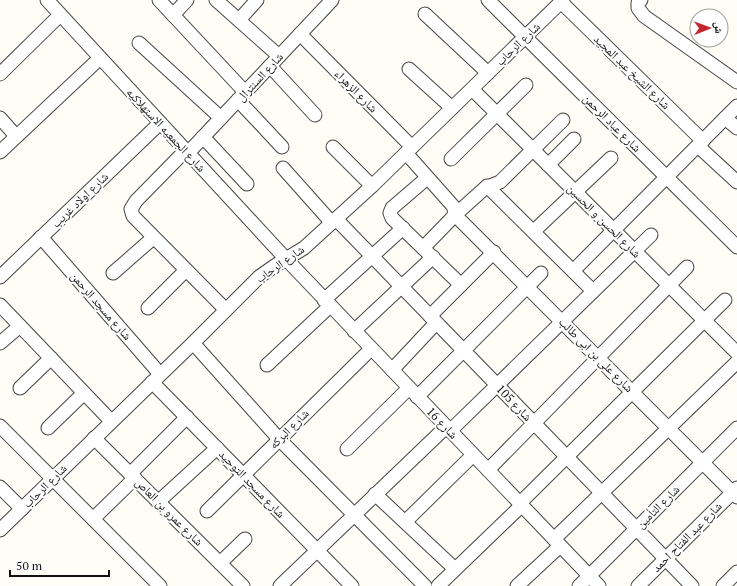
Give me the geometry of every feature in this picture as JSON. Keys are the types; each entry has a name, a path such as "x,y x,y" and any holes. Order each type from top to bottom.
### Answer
{"street":[{"name":"شارع الجمعيه الاستهلاكيه","path":"47,0 286,259"},
{"path":"159,0 241,96 282,147"},
{"path":"173,15 187,0"},
{"path":"216,0 279,56"},
{"path":"239,20 257,0"},
{"name":"شارع السنترال","path":"153,238 133,216 131,209 136,201 203,137 332,0"},
{"name":"شارع عباد الرحمن","path":"488,0 737,246"},
{"path":"641,0 638,3 638,8 644,16 737,82"},
{"name":"شارع الرحاب","path":"0,530 259,277 304,248 334,221 562,1"},
{"name":"شارع الشيخ عبد المجيد","path":"562,1 701,143 737,182"},
{"path":"425,14 488,73"},
{"path":"0,74 60,15"},
{"name":"شارع الزهراء","path":"300,34 409,150 427,178"},
{"path":"139,43 221,118"},
{"path":"0,152 100,58"},
{"path":"270,66 315,115"},
{"path":"409,69 452,108"},
{"path":"451,158 526,85"},
{"name":"شارع الحسن و الحسين","path":"472,89 737,353"},
{"path":"573,271 737,106"},
{"path":"0,118 16,136"},
{"path":"725,118 737,128"},
{"path":"423,248 455,214 487,186 500,182 563,120"},
{"name":"شارع اولاد غريب","path":"0,277 160,123"},
{"path":"203,137 247,184"},
{"path":"548,165 574,139"},
{"path":"333,147 372,186"},
{"path":"534,231 612,158"},
{"name":"شارع 105","path":"283,168 334,221 372,257 692,586"},
{"path":"427,178 390,211 391,216 461,285"},
{"name":"شارع على بن ابى طالب","path":"427,178 455,209 455,214 632,392 703,462 736,492"},
{"path":"487,186 593,291"},
{"path":"266,365 372,257 403,228"},
{"path":"286,584 375,494 497,386 651,235"},
{"name":"شارع مسجد الرحمن","path":"41,237 156,378"},
{"path":"113,273 153,238 226,310"},
{"path":"392,370 461,285 494,252"},
{"path":"354,331 433,257"},
{"name":"شارع 16","path":"286,259 599,586"},
{"path":"488,470 687,267"},
{"path":"148,308 186,270"},
{"path":"347,449 463,351 541,273"},
{"path":"438,586 725,300"},
{"path":"0,305 111,421"},
{"path":"0,343 20,326"},
{"path":"193,343 279,439 425,586"},
{"name":"شارع البركه","path":"208,511 371,349"},
{"path":"20,388 51,358"},
{"path":"517,586 602,493 737,362"},
{"name":"شارع مسجد التوحيد","path":"156,378 187,417 352,586"},
{"path":"48,428 84,393"},
{"path":"93,519 187,417"},
{"path":"0,426 160,586"},
{"name":"شارع التأمين","path":"579,586 737,428"},
{"name":"شارع عمرو بن العاص","path":"94,438 243,586"},
{"path":"158,502 217,448"},
{"path":"405,522 474,455"},
{"path":"0,488 22,509"},
{"name":"شارع عبد الفتاح احمد","path":"638,586 736,492"},
{"path":"375,494 456,569"},
{"path":"220,563 245,539"},
{"path":"723,586 737,572"}]}
